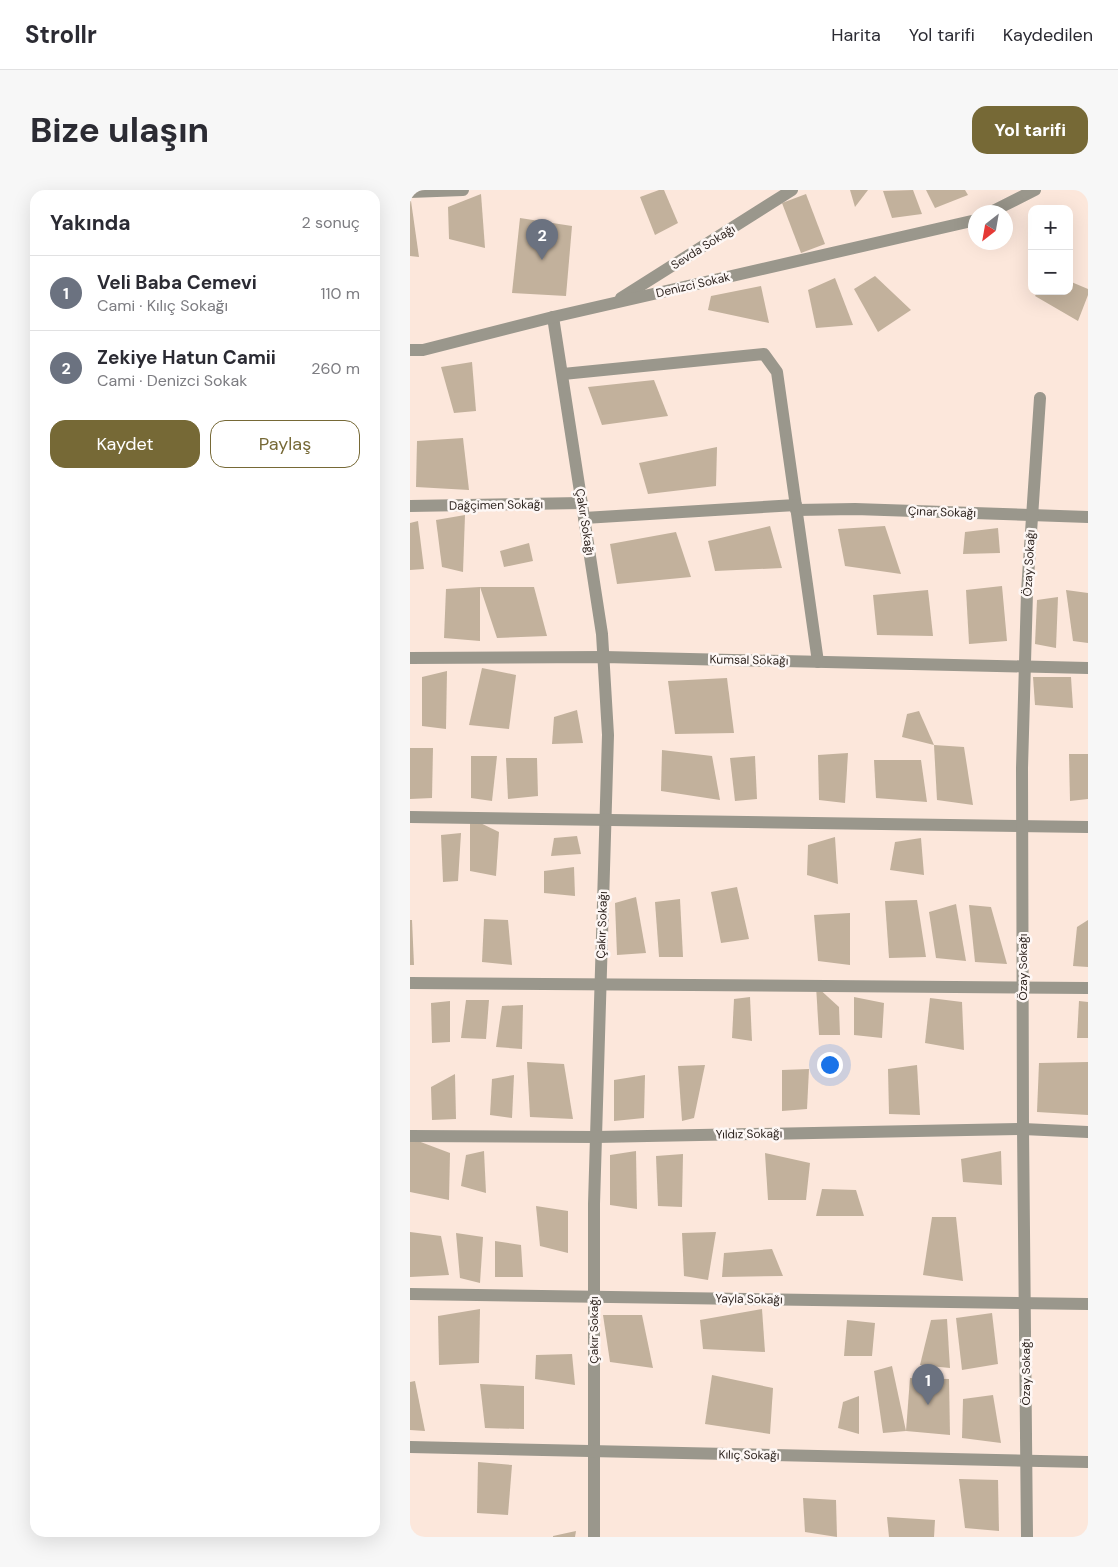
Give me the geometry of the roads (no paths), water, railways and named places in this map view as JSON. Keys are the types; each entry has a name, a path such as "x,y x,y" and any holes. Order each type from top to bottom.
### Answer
{"street":[{"path":"410,192 463,190"},
{"name":"Sevda Sokağı","path":"612,304 792,190"},
{"path":"1005,205 1036,190"},
{"name":"Denizci Sokak","path":"410,350 423,350 553,317 968,222"},
{"name":"Çakır Sokağı","path":"553,317 602,634 608,735 596,1137 594,1537"},
{"path":"563,374 764,354 777,372 818,662"},
{"name":"Özay Sokağı","path":"1027,1537 1022,768 1032,515 1040,398"},
{"name":"Dağçimen Sokağı","path":"410,506 582,503"},
{"name":"Çınar Sokağı","path":"584,518 796,507 1088,517"},
{"name":"Kumsal Sokağı","path":"410,658 604,657 1088,668"},
{"path":"410,817 1088,827"},
{"path":"410,983 1088,988"},
{"name":"Yıldız Sokağı","path":"410,1136 596,1137 1023,1129 1088,1132"},
{"name":"Yayla Sokağı","path":"410,1294 1088,1304"},
{"name":"Kılıç Sokağı","path":"410,1447 1088,1462"}],"place":[{"name":"Zekiye Hatun Camii","path":"542,260"},
{"name":"Veli Baba Cemevi","path":"928,1405"}]}
